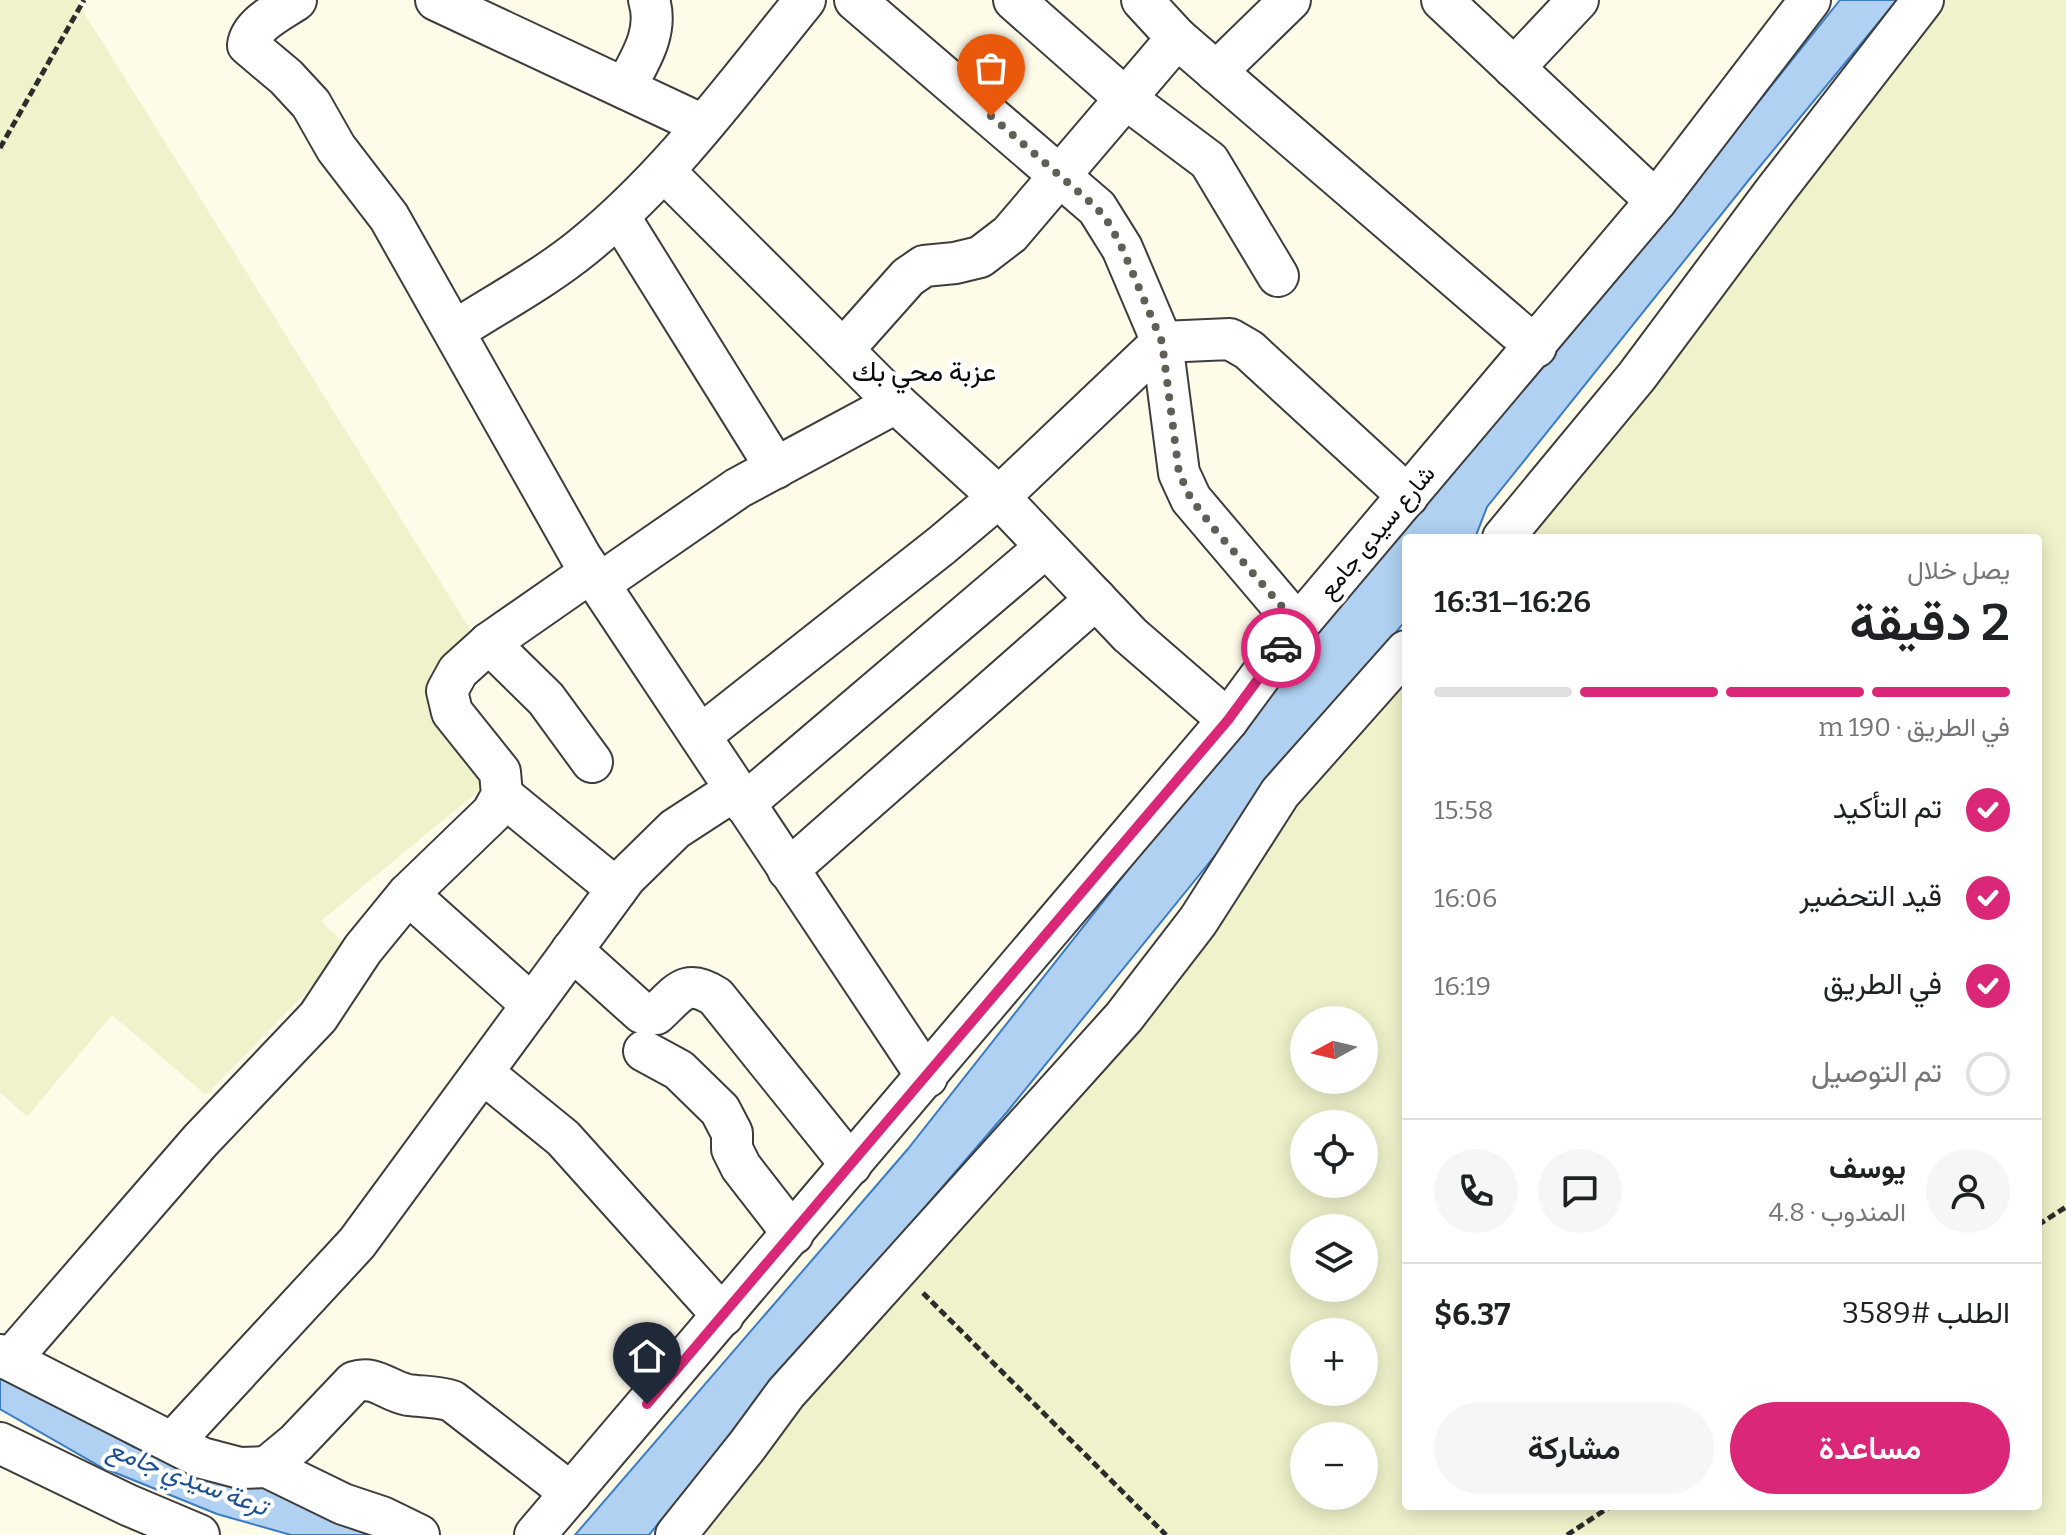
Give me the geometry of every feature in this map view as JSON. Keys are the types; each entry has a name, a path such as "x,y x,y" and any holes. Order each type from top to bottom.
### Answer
{"street":[{"path":"296,0 258,27 249,38 248,45 286,77 311,104 336,148 389,217 595,578 927,1077"},
{"path":"436,0 703,125"},
{"path":"625,88 647,45 654,22 649,0"},
{"path":"456,330 581,248 619,216 665,172 804,0"},
{"path":"855,0 1097,208 1110,225 1162,342 1179,473 1191,499 1298,625"},
{"path":"1014,0 1125,98 1209,161 1278,276"},
{"path":"1142,0 1177,38 1536,347"},
{"path":"1216,72 1290,0"},
{"path":"1442,0 1656,201"},
{"path":"1514,68 1578,0"},
{"name":"شارع سيدى جامع","path":"535,1535 1228,720 1298,625 1536,347 1656,201 1810,0"},
{"path":"1506,534 1637,376 1923,0"},
{"path":"843,350 908,277 924,266 980,257 1010,234 1177,38"},
{"path":"665,172 896,403 999,497 1130,635 1228,720"},
{"path":"619,216 776,468"},
{"path":"701,735 999,497 1162,342 1230,339 1249,350 1408,496"},
{"path":"419,1535 382,1517 343,1504 267,1467 221,1465 5,1358 200,1141 318,1017 363,949 408,894 492,813 502,795 500,772 452,712 447,691 458,671 489,643 738,488 896,403"},
{"path":"173,1442 357,1243 617,889 675,829 739,797 1046,547"},
{"path":"788,870 1096,599"},
{"path":"489,643 546,699 592,762"},
{"path":"676,1535 786,1393 1124,1017 1198,921 1280,793 1402,656"},
{"path":"502,795 617,889"},
{"path":"408,894 532,1005"},
{"path":"572,950 642,1013 656,1014 689,987 701,987 716,997 851,1165"},
{"path":"644,1051 679,1070 720,1110 732,1133 732,1149 741,1167 793,1234"},
{"path":"483,1073 563,1138 723,1316"},
{"path":"267,1467 296,1443 354,1382 376,1380 405,1395 438,1396 452,1401 571,1493"},
{"path":"0,1443 128,1505 199,1535"}],"path":[{"path":"0,148 84,0"},
{"path":"2042,1222 2066,1207"},
{"path":"898,1269 1166,1535"},
{"path":"1567,1535 1605,1510"}],"green space":[{"path":"0,0 76,0 470,629 426,698 494,778 321,921 349,948 206,1095 112,1015 27,1117 0,1092"},
{"path":"1940,0 2066,0 2066,1535 682,1535 1402,673 1402,1510 2042,1510 2042,534 1515,534"}],"water":[{"path":"1840,0 1897,0 1487,507 1477,534 1402,534 1402,625 1007,1112 777,1379 649,1535 575,1535 907,1150 1278,680 1736,130"},
{"name":"ترعة سيدي جامع","path":"0,1375 134,1447 300,1497 376,1535 291,1535 217,1514 101,1467 0,1409"}],"way so far":[{"path":"991,116 1097,208 1110,225 1162,342 1179,473 1191,499 1216,531 1298,625 1281,648"}],"district":[{"name":"عزبة محي بك","path":"924,371"}],"route":[{"path":"647,1404 1228,720 1281,648"}]}
